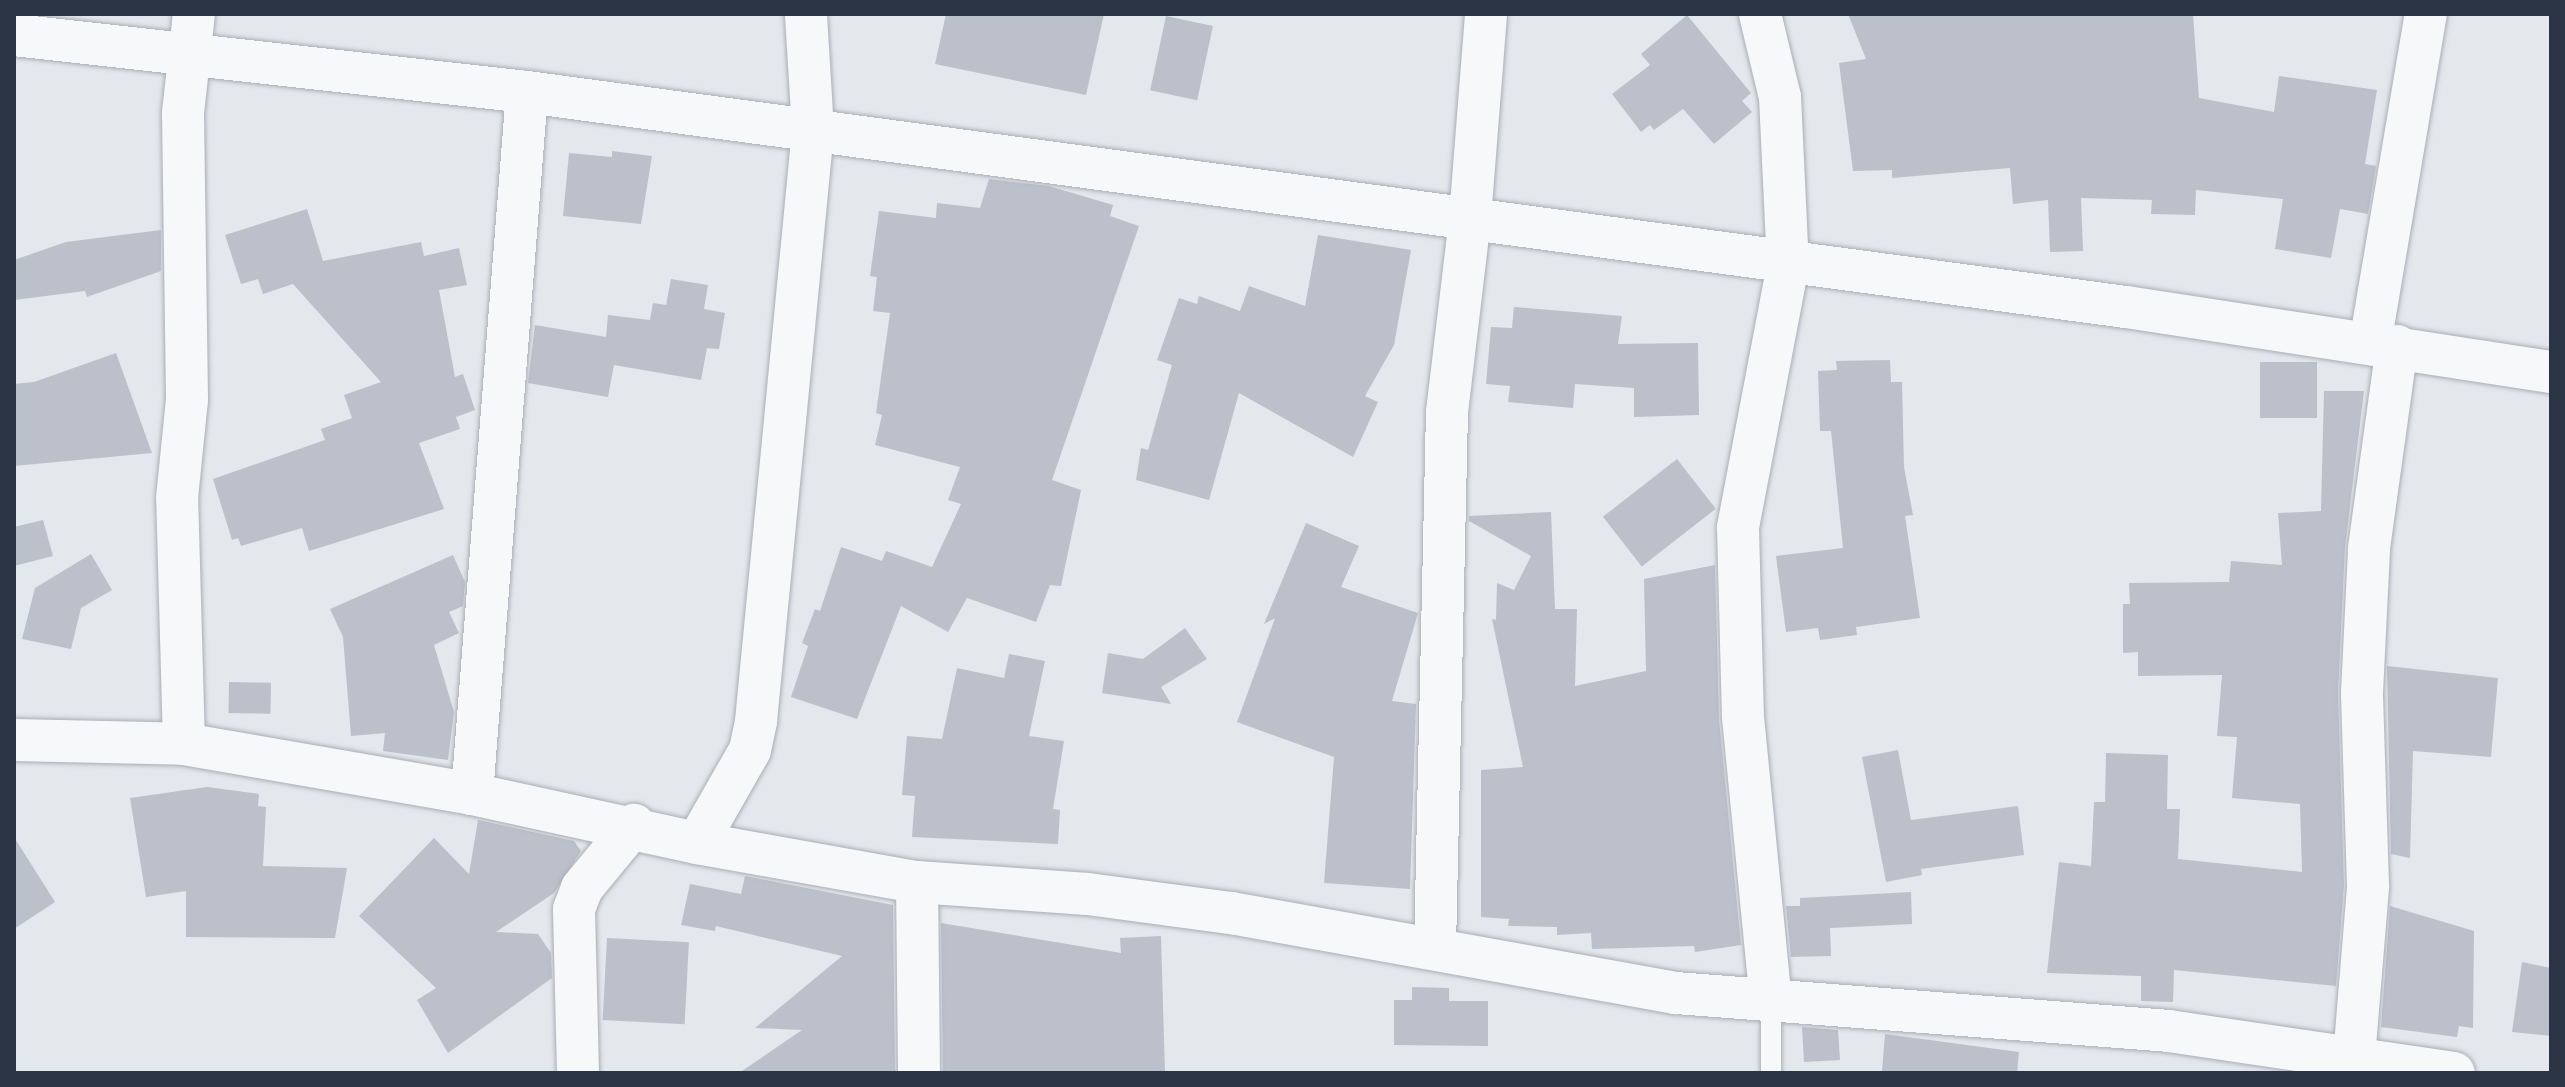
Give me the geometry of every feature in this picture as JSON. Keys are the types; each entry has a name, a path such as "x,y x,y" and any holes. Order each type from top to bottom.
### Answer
{"street":[{"path":"184,744 177,498 187,399 181,191 187,55 194,14"},
{"path":"697,843 750,750 756,721 813,130 806,14"},
{"path":"1435,948 1447,412 1470,218 1486,14"},
{"path":"1760,14 1780,97 1788,265 1738,528 1743,717 1771,1001"},
{"path":"2354,1058 2368,886 2362,693 2369,548 2384,345 2426,14"},
{"path":"14,35 527,92 1470,218 1788,265 2126,307 2551,372"},
{"path":"472,794 527,92"},
{"path":"14,740 184,744 472,794 634,825 697,843 917,882 1117,898 1435,948 1676,993 2169,1031 2454,1073"},
{"path":"578,1073 574,909 582,888 634,825"},
{"path":"917,882 919,1073"}],"lane":[{"path":"1771,1001 1771,1073"}],"building":[{"path":"946,14 1104,14 1086,95 935,64"},
{"path":"1848,14 2193,14 2199,98 2274,112 2279,76 2377,90 2365,164 2376,166 2368,214 2340,209 2331,258 2275,249 2283,199 2196,190 2195,215 2151,214 2152,200 2081,198 2083,251 2050,252 2048,200 2013,204 2010,168 1892,178 1892,170 1853,171 1839,63 1866,59"},
{"path":"1687,15 1751,93 1742,101 1752,112 1714,144 1683,109 1654,130 1650,125 1641,132 1612,94 1650,65 1641,54"},
{"path":"1166,16 1213,26 1197,100 1150,90"},
{"path":"612,151 652,156 641,224 563,216 569,153 612,157"},
{"path":"989,179 1049,186 1113,205 1110,216 1139,226 1052,480 1081,490 1061,586 1050,585 1036,622 967,598 948,632 901,606 857,719 791,697 808,646 802,643 815,609 820,611 841,547 882,561 886,551 932,567 961,504 948,500 960,467 875,445 882,415 876,413 890,313 873,311 877,277 870,276 879,211 936,218 937,203 980,208"},
{"path":"307,209 323,261 421,242 424,256 459,248 467,285 439,290 455,377 463,374 475,410 456,417 460,429 419,443 444,509 309,551 302,528 241,546 238,538 232,540 213,479 325,440 321,429 352,418 344,395 381,382 293,284 263,294 258,279 241,284 225,235"},
{"path":"161,230 161,271 87,297 85,291 14,300 14,260 66,242"},
{"path":"1318,235 1411,250 1394,345 1365,396 1378,402 1353,457 1239,393 1209,500 1136,480 1141,448 1148,450 1172,365 1157,360 1179,298 1197,304 1199,296 1240,311 1249,286 1305,306"},
{"path":"671,279 708,285 704,309 725,313 719,349 707,348 701,380 614,365 608,397 528,383 535,325 606,337 608,315 650,320 653,303 666,305"},
{"path":"1514,307 1622,316 1618,344 1698,343 1699,415 1634,417 1634,388 1575,384 1573,408 1508,402 1510,386 1486,384 1491,327 1512,328"},
{"path":"116,353 152,453 14,466 14,384 34,382"},
{"path":"1890,360 1891,382 1902,382 1904,467 1913,515 1905,516 1920,618 1856,627 1857,635 1820,640 1818,628 1786,632 1776,556 1843,548 1831,431 1820,431 1818,371 1837,370 1836,361"},
{"path":"2260,362 2317,362 2317,418 2260,418"},
{"path":"2324,391 2364,391 2345,547 2338,692 2344,885 2336,986 2174,970 2173,1002 2141,1001 2141,976 2047,973 2059,862 2091,866 2094,802 2105,802 2106,753 2168,755 2167,809 2180,809 2178,859 2302,872 2300,804 2232,798 2237,737 2217,736 2222,675 2138,676 2138,652 2123,653 2123,604 2130,604 2129,583 2229,582 2231,561 2282,565 2278,513 2321,511"},
{"path":"1677,459 1716,509 1642,567 1603,517"},
{"path":"1551,512 1555,609 1577,609 1575,686 1646,671 1644,579 1715,565 1719,719 1741,945 1695,952 1694,946 1592,949 1591,933 1557,935 1557,927 1508,926 1509,919 1481,917 1481,770 1523,767 1492,619 1496,620 1497,583 1514,590 1531,556 1469,521 1469,516"},
{"path":"43,520 53,556 14,566 14,527"},
{"path":"1306,523 1359,546 1341,587 1418,613 1392,701 1416,704 1410,889 1324,883 1334,757 1237,722 1275,618 1264,624"},
{"path":"91,554 112,590 81,608 71,649 22,639 35,588"},
{"path":"453,555 465,582 463,606 449,612 459,633 434,645 454,712 448,760 383,751 385,733 351,736 343,637 330,609"},
{"path":"1185,628 1207,659 1161,687 1171,704 1102,693 1108,653 1143,659"},
{"path":"1009,654 1045,661 1029,736 1064,741 1053,809 1060,810 1058,844 912,837 915,796 902,795 907,736 942,739 957,668 1004,678"},
{"path":"2387,666 2498,678 2491,757 2413,751 2410,858 2391,854"},
{"path":"229,682 271,683 270,714 228,713"},
{"path":"1898,750 1911,820 2018,806 2024,855 1921,869 1922,875 1886,882 1862,757"},
{"path":"207,787 259,794 258,806 266,807 263,866 347,868 335,938 186,937 186,891 146,897 130,798"},
{"path":"478,820 574,841 581,851 554,893 496,932 538,934 551,953 552,978 448,1053 417,1000 436,988 359,916 434,838 469,874"},
{"path":"14,837 55,902 14,929"},
{"path":"745,876 893,905 895,1073 739,1073 802,1030 755,1028 842,956 716,926 715,931 681,925 690,884 741,894"},
{"path":"1911,892 1912,924 1830,928 1831,956 1791,957 1786,906 1800,906 1800,898"},
{"path":"2390,906 2474,931 2473,1028 2459,1026 2457,1037 2381,1027"},
{"path":"941,923 1121,953 1120,938 1161,936 1165,1073 943,1073"},
{"path":"607,938 689,942 685,1024 603,1020"},
{"path":"2522,962 2551,968 2551,1036 2512,1032"},
{"path":"1412,987 1449,988 1449,1001 1488,1001 1488,1046 1394,1045 1394,1000 1412,1000"},
{"path":"1802,1027 1838,1030 1840,1060 1804,1062"},
{"path":"1885,1034 2019,1052 2017,1073 1882,1071"}]}
